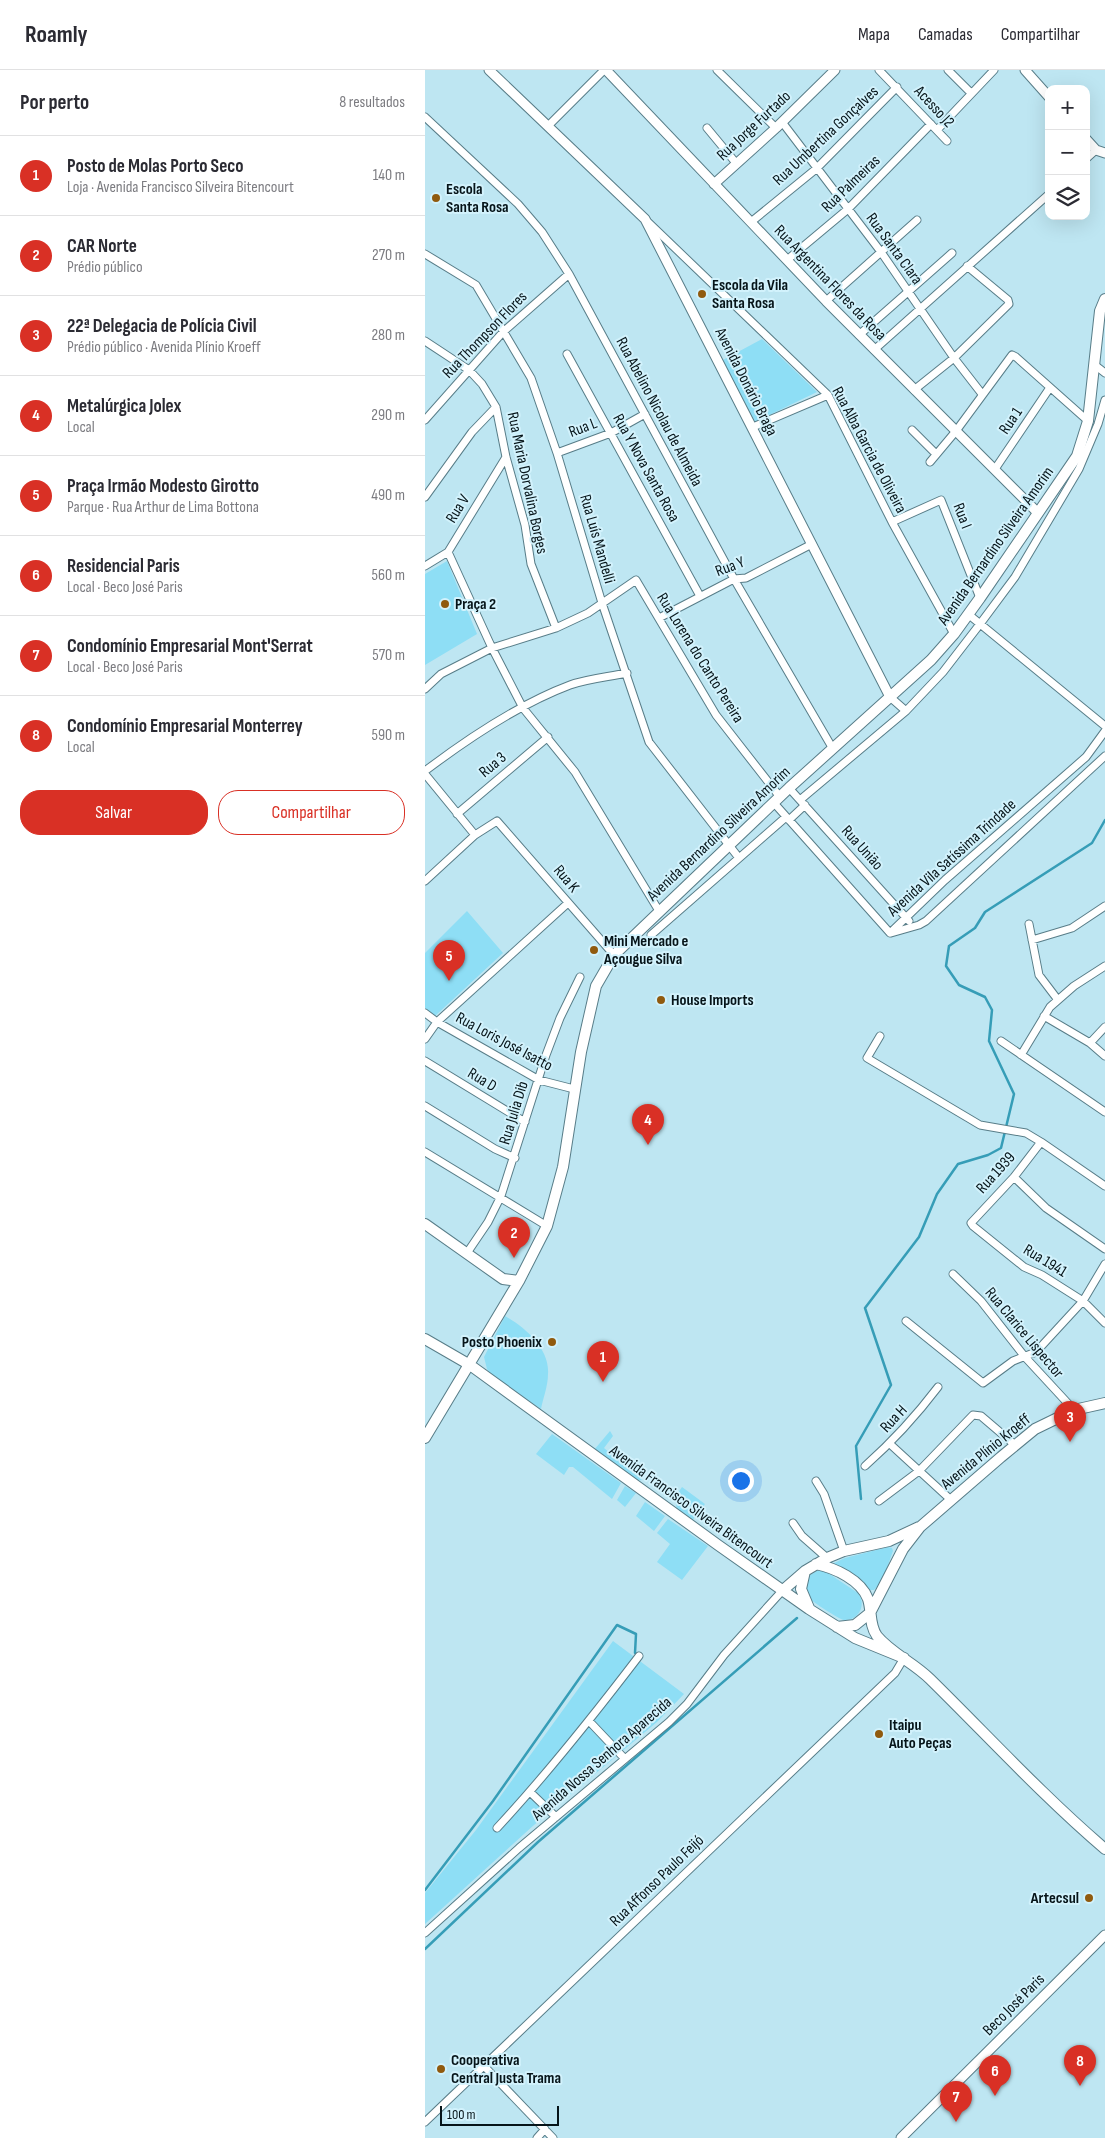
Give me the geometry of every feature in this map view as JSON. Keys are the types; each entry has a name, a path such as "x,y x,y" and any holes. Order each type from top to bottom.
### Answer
{"main road":[{"name":"Avenida Bernardino Silveira Amorim","path":"425,1438 519,1281 547,1226 563,1167 574,1089 596,986 614,955 789,788 920,671 954,634 1077,456 1088,421 1100,311 1105,300"},
{"path":"425,1224 503,1279 519,1281"},
{"path":"503,1279 507,1301"},
{"name":"Avenida Francisco Silveira Bitencourt","path":"425,1339 470,1365 809,1609 862,1641 904,1658"},
{"name":"Avenida Plínio Kroeff","path":"870,1613 903,1549 920,1527 1035,1429 1074,1410 1105,1403"},
{"name":"Avenida Plínio Kroeff","path":"782,1591 805,1571 827,1558 844,1551 889,1541 920,1527"},
{"path":"817,1564 830,1567 855,1582 868,1599 870,1613 855,1625 837,1627"},
{"path":"805,1571 801,1589 809,1609"},
{"name":"Avenida Francisco Silveira Bitencourt","path":"870,1613 876,1635 928,1676 1068,1817 1105,1849"}],"street":[{"name":"Avenida Donário Braga","path":"489,70 645,219 890,697"},
{"path":"547,126 605,70"},
{"name":"Rua Argentina Flores da Rosa","path":"605,70 859,335 1038,513"},
{"name":"Rua Santa Clara","path":"717,70 778,125 816,169 881,252 954,358 983,394"},
{"name":"Rua Jorge Furtado","path":"714,184 835,70"},
{"name":"Acesso J2","path":"879,70 947,141"},
{"path":"948,70 971,93"},
{"name":"Rua Palmeiras","path":"787,260 848,209 994,70"},
{"path":"1025,70 1045,92"},
{"name":"Rua Umbertina Gonçalves","path":"751,222 816,169 897,87"},
{"name":"Rua Abelino Nicolau de Almeida","path":"425,116 518,204 542,232 569,274 733,579 833,749"},
{"path":"707,128 735,163"},
{"path":"1090,142 1101,152"},
{"path":"874,350 1045,198"},
{"name":"Rua Alba Garcia de Oliveira","path":"645,219 828,395 892,522 954,634"},
{"path":"826,301 917,220"},
{"path":"859,335 952,253"},
{"name":"Rua Luís Mandelli","path":"425,254 476,285 531,378 557,453 602,603 649,742 739,858"},
{"path":"914,390 954,358 1009,304 1007,300 967,266"},
{"name":"Rua Thompson Flores","path":"425,420 503,332 569,274"},
{"name":"Rua Maria Dorvalina Borges","path":"425,341 469,370 482,384 496,407 506,457 525,525 531,564 556,628"},
{"name":"Rua Y Nova Santa Rosa","path":"567,354 700,596"},
{"path":"930,462 956,431 1012,355 1088,421"},
{"path":"1095,366 1105,373"},
{"name":"Rua 1","path":"995,469 1049,389"},
{"path":"753,427 828,395"},
{"path":"651,935 787,818 906,711 943,672 1015,577 1079,469 1098,424 1105,400"},
{"path":"425,497 472,432 496,407"},
{"name":"Rua L","path":"557,453 611,432 645,414"},
{"path":"912,430 936,454"},
{"name":"Rua V","path":"425,566 448,552 506,457"},
{"name":"Rua I","path":"892,522 941,500 980,598"},
{"name":"Rua Y","path":"659,618 733,579 746,578 812,544"},
{"path":"448,552 492,648 523,708 575,772 659,911"},
{"name":"Rua Lorena do Canto Pereira","path":"602,603 636,580 716,716 777,800"},
{"path":"425,688 441,674 492,648 556,628 588,613 602,603"},
{"path":"968,614 1105,726"},
{"path":"425,881 475,836 425,773 459,746 523,708 571,685 627,673"},
{"path":"890,697 906,711"},
{"name":"Avenida Vila Satíssima Trindade","path":"890,933 1080,763 1097,745 1105,732"},
{"name":"Rua 3","path":"457,814 548,737"},
{"name":"Avenida Vila Satíssima Trindade","path":"890,933 926,921 1105,756"},
{"name":"Rua União","path":"789,788 915,926"},
{"path":"777,800 787,818 890,933"},
{"name":"Rua K","path":"475,836 497,821 614,955"},
{"path":"425,1039 437,1022 567,903"},
{"path":"1033,940 1072,928 1105,906"},
{"path":"1029,924 1039,975 1058,1000"},
{"path":"1021,1055 1044,1016 1058,1000 1105,966"},
{"name":"Rua Julia Dib","path":"467,1253 488,1222 501,1196 515,1158 559,1018 580,977"},
{"name":"Rua Loris José Isatto","path":"425,1013 437,1022 539,1080 574,1089"},
{"path":"1044,1016 1090,1043 1105,1056"},
{"path":"1090,1043 1105,1027"},
{"path":"880,1036 867,1058 980,1125 1026,1133 1105,1186"},
{"path":"1001,1041 1105,1112"},
{"name":"Rua D","path":"425,1061 525,1122"},
{"path":"425,1106 515,1158"},
{"name":"Rua 1939","path":"971,1222 1014,1177 1041,1142"},
{"path":"425,1152 501,1196 547,1226"},
{"path":"1014,1177 1046,1208 1105,1249"},
{"name":"Rua 1941","path":"971,1222 973,1226 1024,1267 1042,1275 1083,1301 1105,1323"},
{"path":"906,1321 983,1383 1013,1361 1036,1352 1083,1301 1105,1264"},
{"name":"Rua Clarice Lispector","path":"953,1274 981,1301 1025,1357 1074,1410"},
{"name":"Rua H","path":"865,1466 890,1444 938,1387"},
{"path":"879,1501 919,1470 973,1416 981,1416 1015,1445"},
{"path":"890,1444 951,1500"},
{"path":"816,1480 824,1494 844,1551"},
{"path":"793,1523 801,1536 827,1558"},
{"name":"Avenida Nossa Senhora Aparecida","path":"425,1933 472,1889 669,1722 687,1704 724,1655 782,1591"},
{"path":"497,1828 530,1792 589,1721 639,1656"},
{"name":"Rua Affonso Paulo Feijó","path":"425,2122 895,1674 904,1658"},
{"path":"589,1721 625,1759"},
{"path":"530,1792 556,1817"},
{"name":"Beco José Paris","path":"901,2138 1105,1935"},
{"path":"483,2065 553,2138"},
{"path":"537,2138 545,2130"}],"shaded area":[{"path":"762,339 817,392 755,422 723,360"},
{"name":"Praça 2","path":"447,561 477,634 425,665 425,574"},
{"path":"467,911 503,953 435,1016 425,1008 425,953"},
{"path":"505,1316 520,1326 535,1340 545,1356 548,1365 548,1378 541,1409 491,1375 487,1369 484,1357"},
{"path":"610,1431 613,1436 604,1448 642,1480 635,1481 594,1450"},
{"path":"552,1434 621,1483 612,1499 573,1467 569,1467 564,1475 536,1454"},
{"path":"625,1486 636,1493 625,1507 617,1500"},
{"path":"682,1487 705,1504 692,1521 677,1511 675,1497"},
{"path":"645,1502 665,1516 654,1531 636,1516"},
{"path":"668,1519 708,1546 682,1580 657,1562 670,1544 657,1533"},
{"path":"888,1547 892,1548 893,1551 882,1582 874,1590 869,1590 832,1564 845,1558"},
{"path":"817,1571 825,1571 858,1593 862,1602 860,1611 854,1618 844,1620 837,1617 808,1597 804,1586 807,1577"},
{"path":"613,1641 684,1694 657,1722 534,1825 425,1924 425,1893 476,1830"}],"waterway":[{"path":"861,1499 856,1446 891,1385 865,1308 919,1237 937,1194 958,1164 988,1155 1001,1148 1014,1094 989,1041 992,1010 985,997 959,985 946,966 949,946 975,928 985,912 1092,843 1105,820"},
{"path":"425,1949 538,1842 797,1618"},
{"path":"425,1890 493,1801 617,1625 636,1634 635,1653"}],"place":[{"name":"Escola Santa Rosa","path":"436,198"},
{"name":"Escola da Vila Santa Rosa","path":"702,294"},
{"name":"Praça 2","path":"445,604"},
{"name":"Mini Mercado e Açougue Silva","path":"594,950"},
{"name":"Praça Irmão Modesto Girotto","path":"449,981"},
{"name":"House Imports","path":"661,1000"},
{"name":"Metalúrgica Jolex","path":"648,1145"},
{"name":"CAR Norte","path":"514,1258"},
{"name":"Posto Phoenix","path":"552,1342"},
{"name":"Posto de Molas Porto Seco","path":"603,1382"},
{"name":"22ª Delegacia de Polícia Civil","path":"1070,1442"},
{"name":"Itaipu Auto Peças","path":"879,1734"},
{"name":"Artecsul","path":"1089,1898"},
{"name":"Cooperativa Central Justa Trama","path":"441,2069"},
{"name":"Condomínio Empresarial Monterrey","path":"1080,2086"},
{"name":"Residencial Paris","path":"995,2096"},
{"name":"Condomínio Empresarial Mont'Serrat","path":"956,2122"}]}
